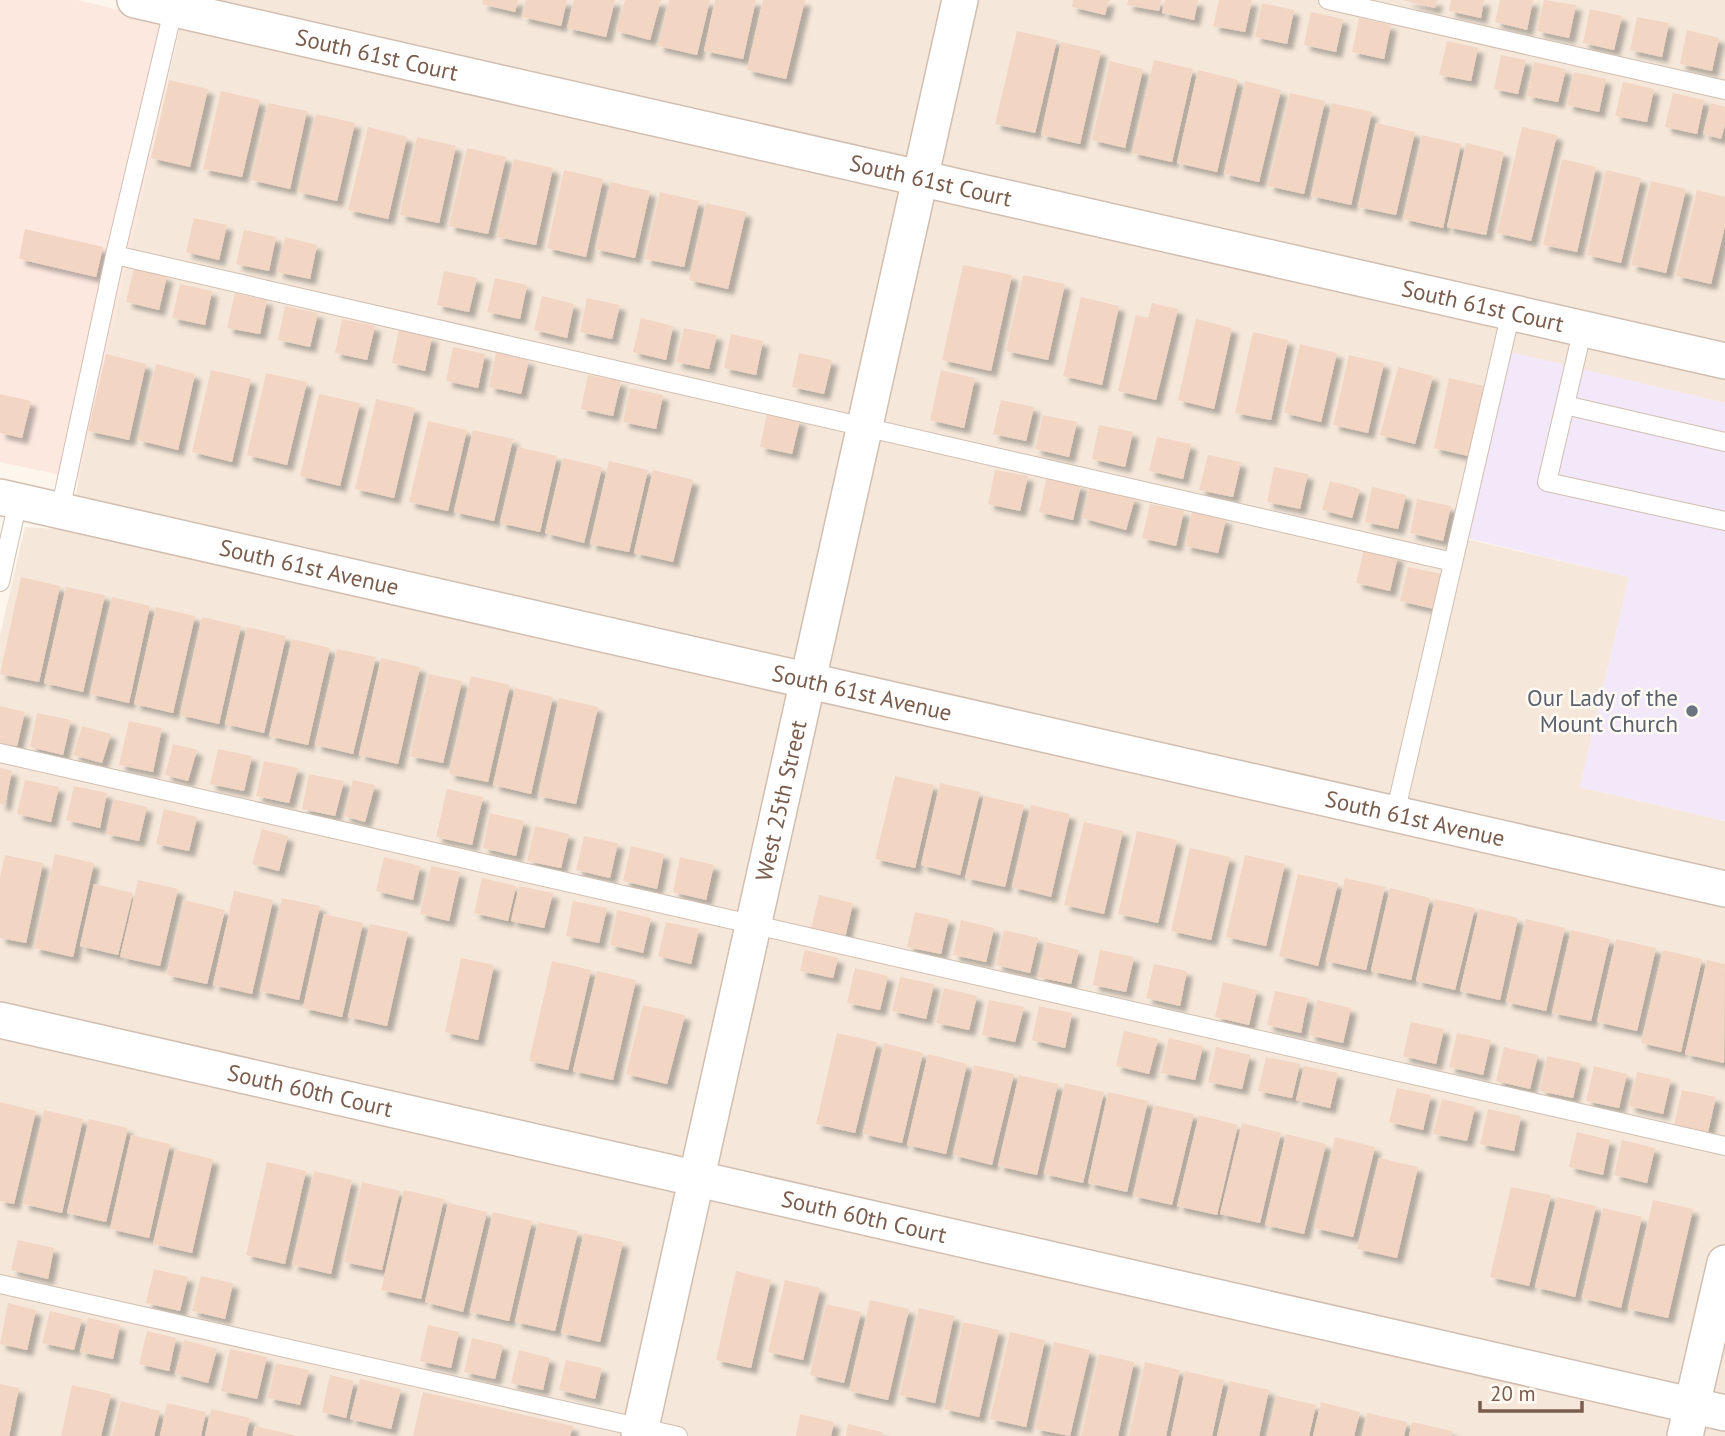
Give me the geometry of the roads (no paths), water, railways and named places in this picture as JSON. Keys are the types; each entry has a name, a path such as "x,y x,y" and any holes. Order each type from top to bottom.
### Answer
{"street":[{"name":"South 61st Court","path":"135,0 175,4 920,178 1725,361"},
{"name":"West 25th Street","path":"640,1432 960,0"},
{"name":"South 61st Avenue","path":"9,499 1725,889"},
{"name":"South 60th Court","path":"0,1020 696,1179 1701,1418"},
{"path":"1701,1418 1725,1263"}],"lane":[{"path":"1328,0 1725,90"},
{"path":"60,511 175,4"},
{"path":"116,256 1453,562"},
{"path":"1395,814 1511,312"},
{"path":"1583,328 1547,482 1725,521"},
{"path":"1565,405 1725,442"},
{"path":"0,582 9,499"},
{"path":"0,753 1725,1146"},
{"path":"0,1284 640,1432 678,1436"}],"place":[{"name":"Our Lady of the Mount Church","path":"1692,711"}]}
